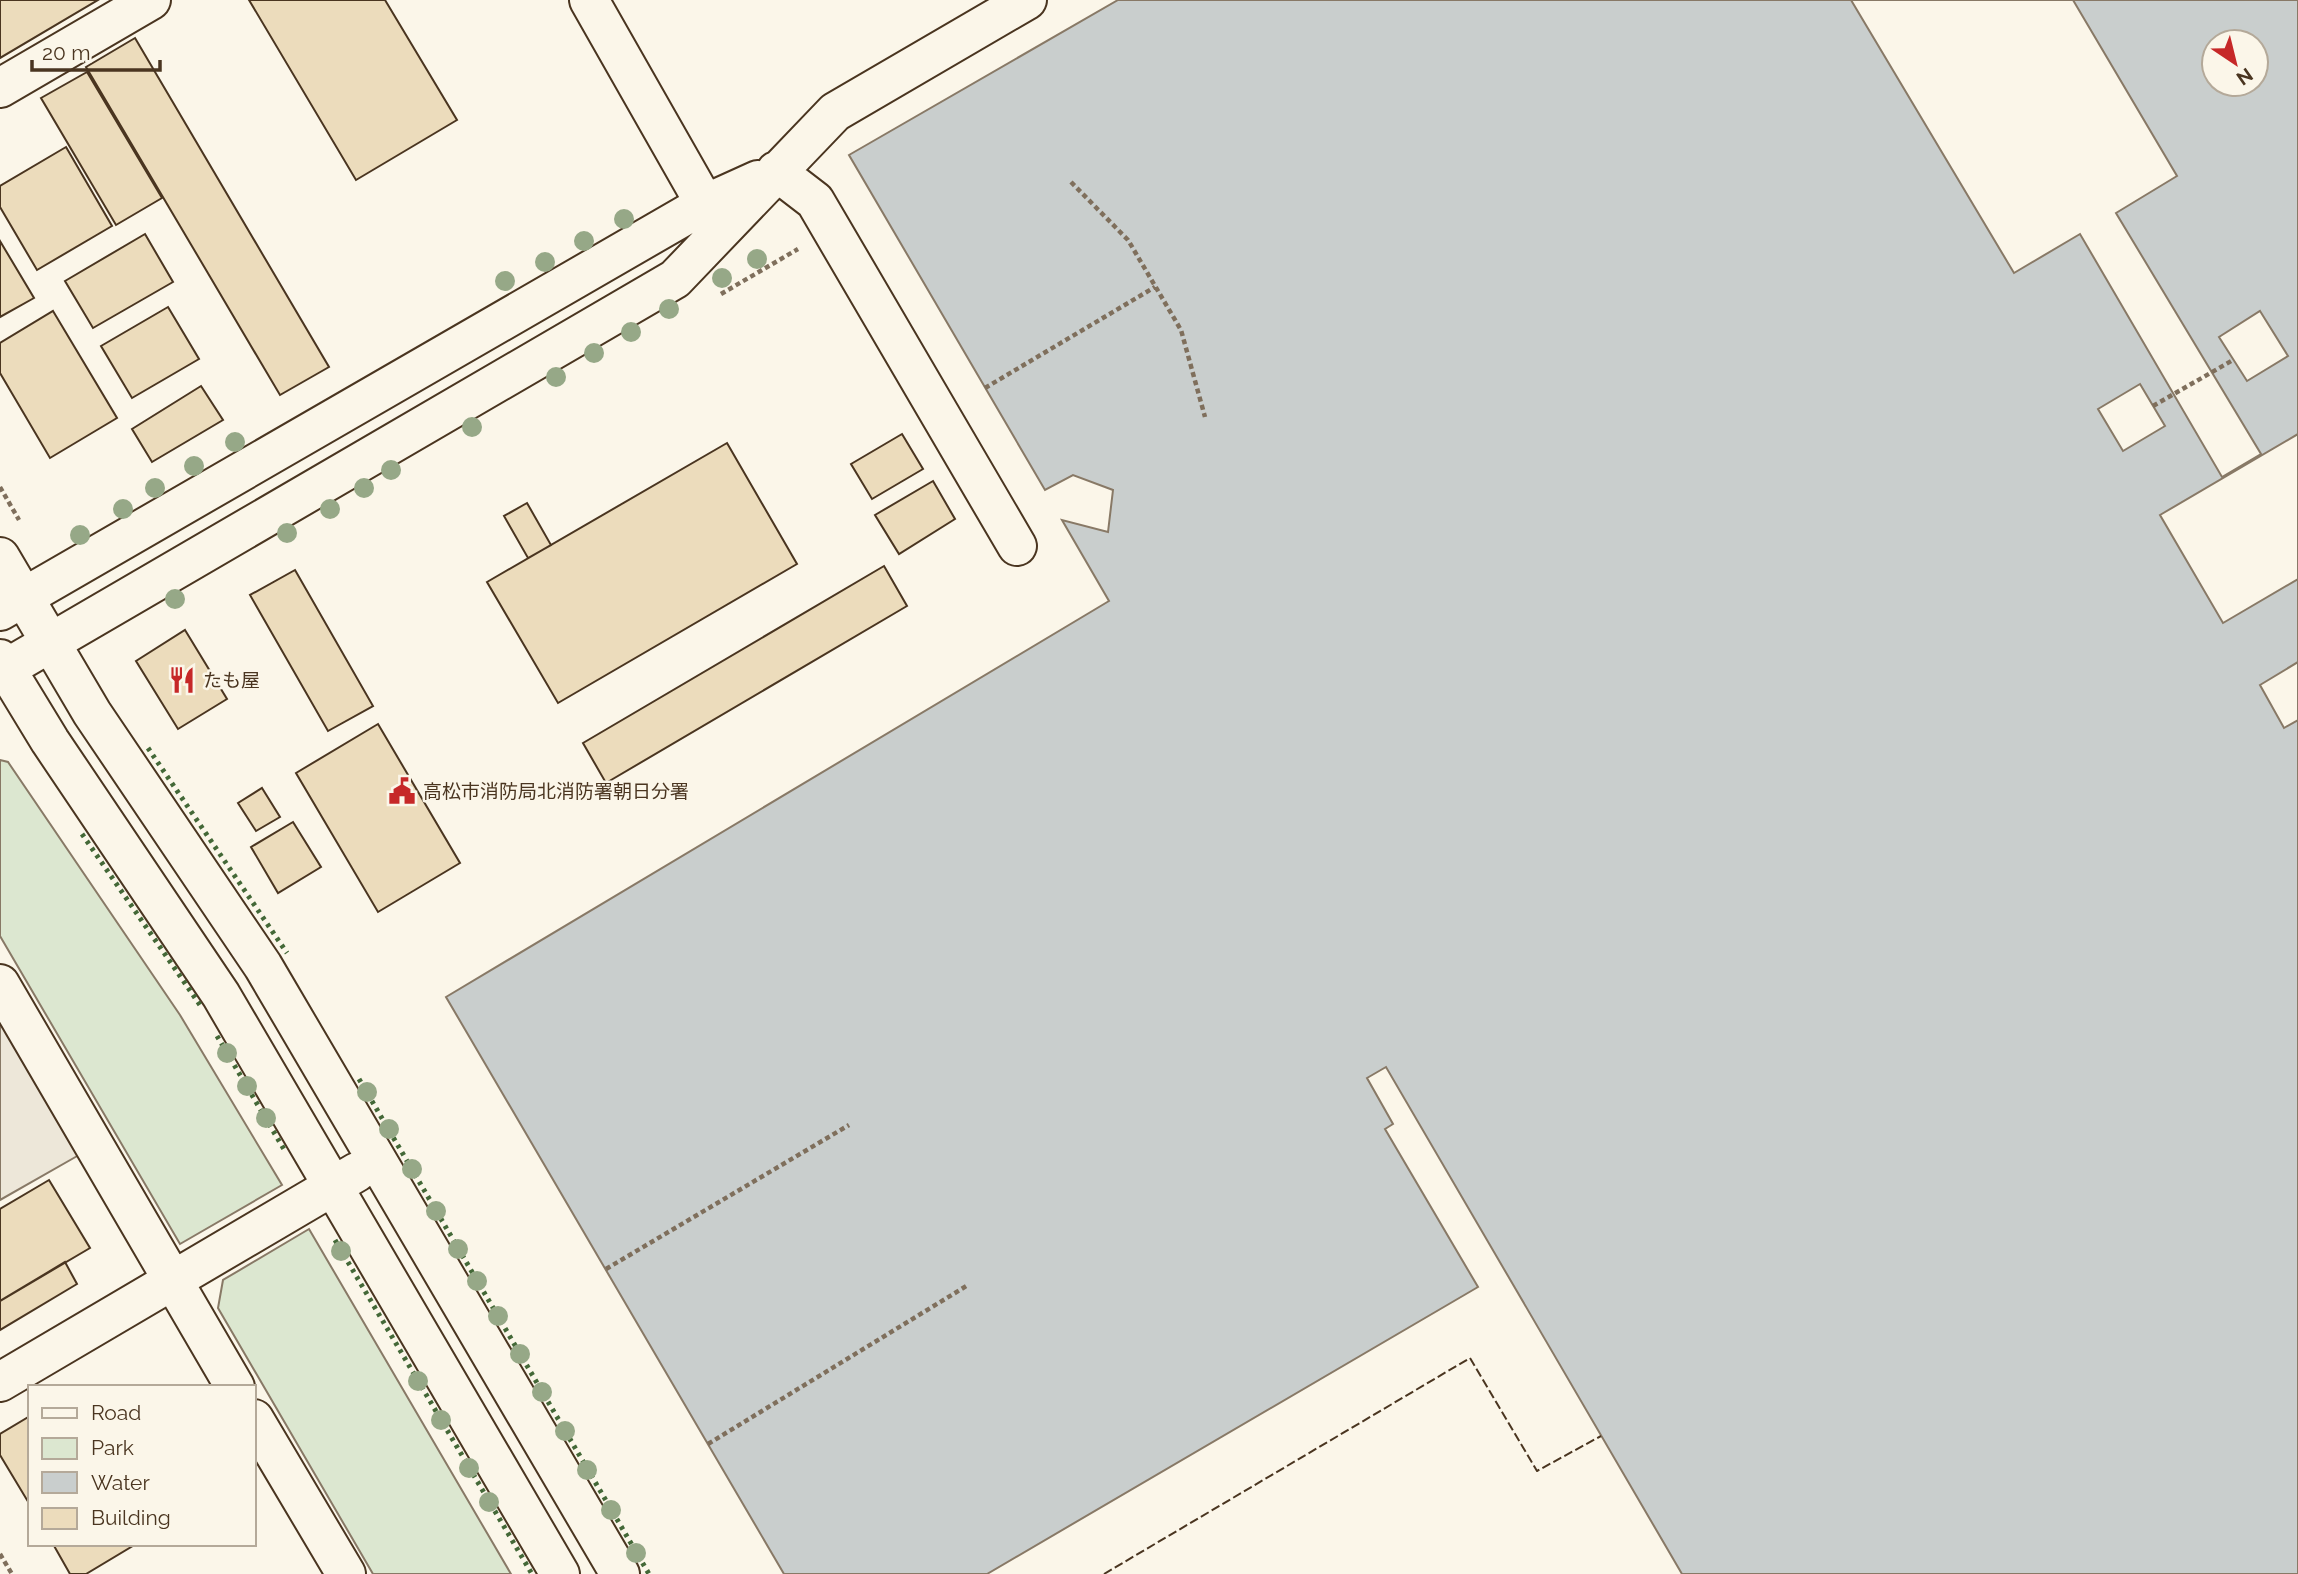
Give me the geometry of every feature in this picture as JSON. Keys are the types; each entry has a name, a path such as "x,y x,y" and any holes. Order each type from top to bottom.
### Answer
{"street":[{"path":"0,88 151,0"},
{"path":"589,0 705,204"},
{"path":"560,1574 221,995 2,667 52,644 675,279 835,112 1027,0"},
{"path":"12,604 705,204 776,171"},
{"path":"776,171 815,201 1017,546"},
{"path":"0,557 12,604 52,644 92,713 263,966 620,1574"},
{"path":"0,984 234,1385"},
{"path":"0,1382 378,1160"},
{"path":"256,1422 345,1574"}],"path":[{"path":"1071,182 1128,240 1181,330 1205,417"},
{"path":"713,298 831,230"},
{"path":"985,388 1156,287"},
{"path":"2153,406 2233,360"},
{"path":"606,1269 849,1125"},
{"path":"708,1444 968,1285"},
{"path":"0,1554 12,1574"}],"green space":[{"path":"0,760 8,762 180,1015 282,1185 180,1244 0,936"},
{"path":"309,1229 511,1574 373,1574 218,1308 223,1280"}],"shaded area":[{"path":"0,1021 79,1155 0,1200"}],"water":[{"path":"1118,0 2298,0 2298,1574 1682,1574 1386,1067 1367,1078 1393,1124 1385,1129 1478,1287 987,1574 784,1574 446,997 1109,601 1062,520 1108,532 1113,490 1073,475 1045,490 849,155"}],"pier":[{"path":"1851,0 2073,0 2177,176 2116,213 2261,454 2222,477 2080,234 2014,273"},
{"path":"2260,311 2288,356 2247,381 2219,337"},
{"path":"2140,384 2165,426 2123,451 2098,409"},
{"path":"2298,434 2298,579 2223,623 2160,515"},
{"path":"2298,662 2298,720 2284,728 2260,685"}],"building":[{"path":"0,0 98,0 0,58"},
{"path":"249,0 385,0 457,120 356,180"},
{"path":"135,38 329,367 280,395 86,67"},
{"path":"87,72 162,198 116,225 41,98"},
{"path":"66,147 112,226 37,270 0,207 0,186"},
{"path":"145,234 173,282 93,328 65,281"},
{"path":"0,241 34,298 0,317"},
{"path":"168,307 199,359 132,398 101,346"},
{"path":"53,311 117,418 50,458 0,373 0,343"},
{"path":"201,386 223,420 152,462 132,429"},
{"path":"902,434 923,469 872,499 851,464"},
{"path":"727,443 797,564 558,703 487,582"},
{"path":"933,481 955,519 899,554 875,515"},
{"path":"527,503 551,545 528,558 504,516"},
{"path":"884,566 907,606 606,783 583,743"},
{"path":"295,570 373,706 328,731 250,595"},
{"name":"たも屋","path":"185,630 227,699 178,729 136,661"},
{"path":"378,724 460,863 378,912 296,773"},
{"path":"262,788 280,817 256,831 238,803"},
{"path":"293,822 321,867 278,893 251,847"},
{"path":"49,1180 90,1248 0,1301 0,1209"},
{"path":"65,1262 77,1284 0,1330 0,1301"},
{"path":"28,1417 28,1502 0,1455 0,1434"},
{"path":"54,1546 133,1546 86,1574 70,1574"}],"hedge":[{"path":"148,748 287,953"},
{"path":"82,834 202,1008"},
{"path":"217,1036 285,1151"},
{"path":"359,1079 649,1574"},
{"path":"335,1240 532,1574"}],"fence":[{"path":"1104,1574 1470,1358 1537,1471 1601,1436"}],"place":[{"name":"たも屋","path":"182,680"},
{"name":"高松市消防局北消防署朝日分署","path":"402,791"}]}
